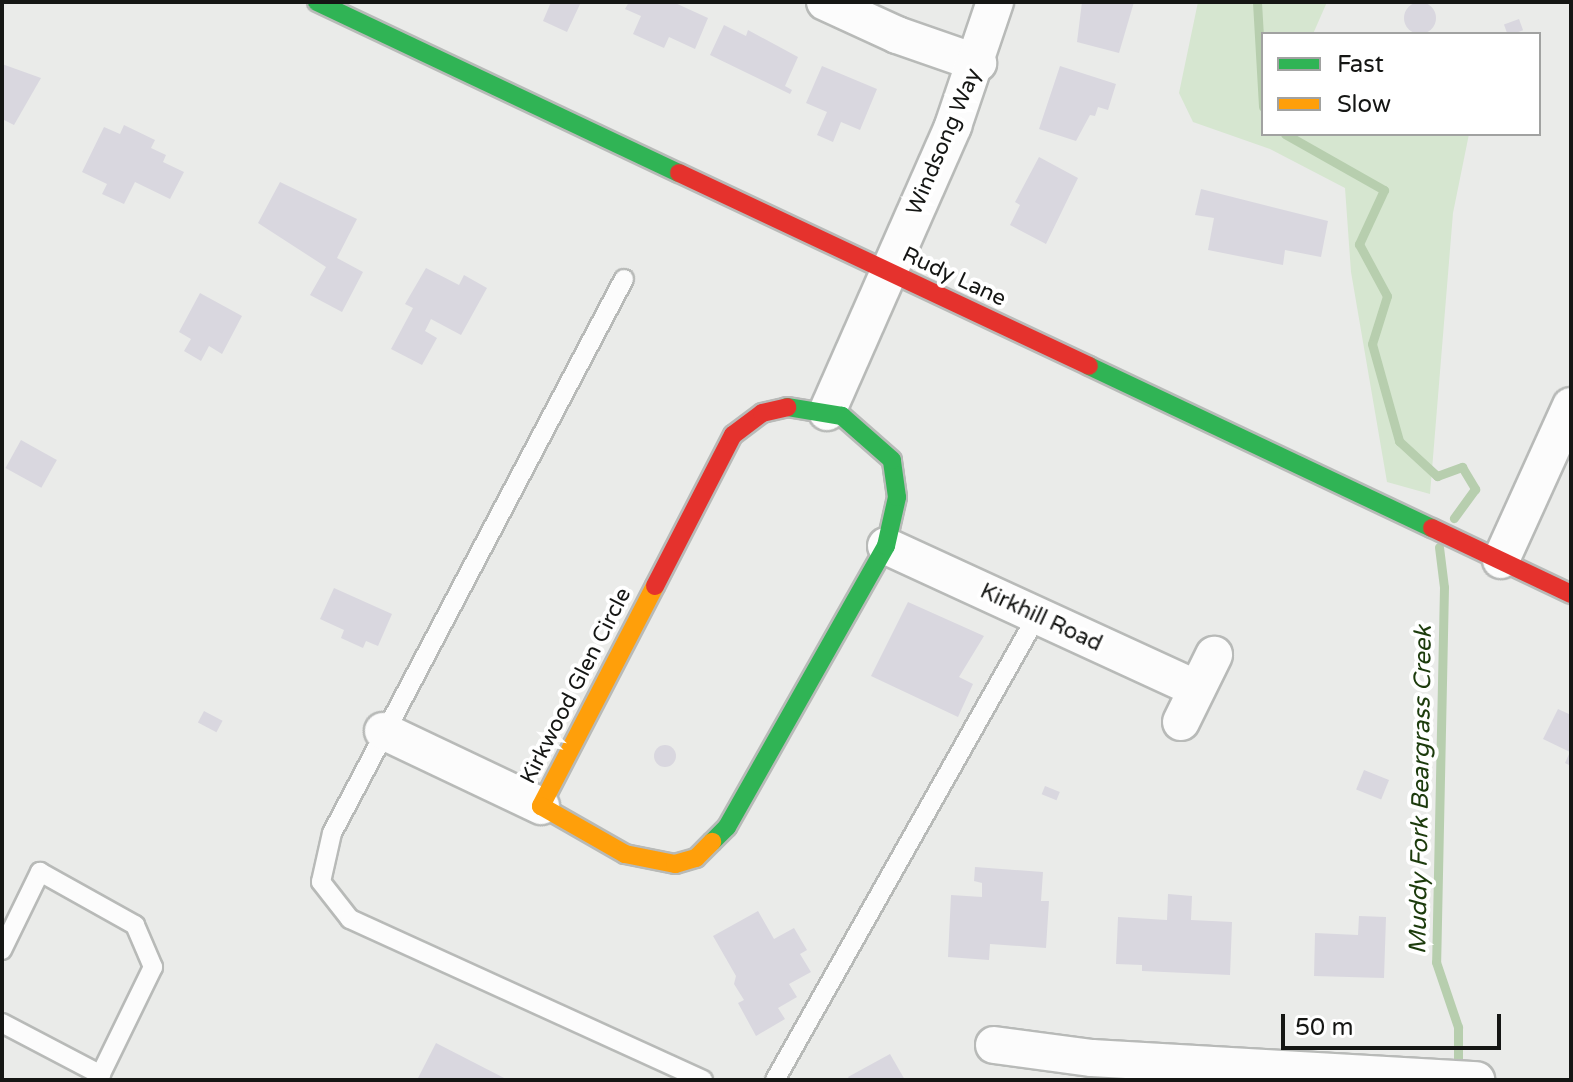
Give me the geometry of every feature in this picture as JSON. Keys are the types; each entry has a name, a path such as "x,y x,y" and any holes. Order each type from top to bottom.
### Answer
{"street":[{"name":"Rudy Lane","path":"317,2 1571,594"},
{"path":"825,2 897,35 978,63"},
{"name":"Windsong Way","path":"827,412 978,63 995,2"},
{"path":"1501,560 1571,406"},
{"name":"Kirkwood Glen Circle","path":"787,407 827,412 842,416 892,460 897,497 886,546 727,827 696,858 675,864 625,854 541,806 733,435 762,413 787,407"},
{"name":"Kirkhill Road","path":"886,546 1197,689"},
{"path":"1181,722 1214,655"},
{"path":"383,731 541,806"},
{"path":"994,1045 1092,1058 1462,1079"}],"lane":[{"path":"624,279 383,731 323,859 321,882 350,919 703,1080"},
{"path":"775,1080 1037,616"},
{"path":"2,950 40,872 135,925 153,967 100,1077 2,1023"}],"green space":[{"path":"1198,2 1327,2 1314,32 1261,32 1261,136 1469,136 1453,213 1430,494 1387,482 1351,272 1345,188 1270,149 1193,122 1179,93"}],"building":[{"path":"551,2 581,2 567,32 543,21"},
{"path":"629,2 673,2 708,18 695,49 669,37 664,48 633,34 641,16 625,9"},
{"path":"1082,2 1134,2 1119,53 1077,42"},
{"path":"1420,2 1434,12 1434,24 1426,32 1409,29 1404,18 1409,7"},
{"path":"1519,19 1523,30 1507,32 1504,24"},
{"path":"724,25 746,36 748,30 798,57 785,86 792,90 790,94 710,55"},
{"path":"2,64 41,78 14,125 2,119"},
{"path":"822,66 877,89 860,130 841,122 833,142 817,135 827,112 806,103"},
{"path":"1060,66 1116,84 1108,110 1098,107 1076,141 1039,129"},
{"path":"124,125 155,140 151,148 166,155 163,162 184,172 170,199 135,182 124,204 102,194 107,184 82,172 104,127 120,134"},
{"path":"1039,157 1078,178 1046,244 1010,225 1020,205 1015,202"},
{"path":"280,182 357,219 337,258 363,272 342,312 310,295 326,267 258,223"},
{"path":"1201,189 1328,221 1321,257 1285,250 1283,265 1208,250 1214,218 1195,215"},
{"path":"426,268 459,285 464,275 487,288 461,335 431,319 425,331 437,338 422,365 391,349 413,308 405,304"},
{"path":"200,293 242,316 222,354 209,346 201,361 184,351 191,339 179,332"},
{"path":"21,440 57,460 41,488 5,468"},
{"path":"334,588 392,614 378,646 366,641 363,648 341,638 344,630 320,619"},
{"path":"908,602 984,636 959,677 973,684 958,717 871,676"},
{"path":"1558,709 1571,715 1571,766 1565,763 1570,752 1543,739"},
{"path":"204,711 223,721 216,732 198,722"},
{"path":"665,745 673,748 676,756 673,764 665,767 657,764 654,756 657,748"},
{"path":"1364,770 1389,780 1381,800 1356,789"},
{"path":"1045,786 1060,792 1056,800 1042,794"},
{"path":"975,867 1043,872 1041,901 1049,901 1046,948 990,944 989,960 948,957 951,895 982,897 982,883 974,881"},
{"path":"1168,894 1192,896 1191,920 1232,922 1230,975 1142,971 1142,965 1116,964 1118,917 1167,920"},
{"path":"758,911 774,939 794,928 807,950 800,954 811,972 789,984 797,997 778,1008 785,1019 756,1036 738,1003 744,1000 734,984 736,976 713,936"},
{"path":"1359,916 1386,917 1384,978 1314,976 1315,933 1358,935"},
{"path":"436,1043 508,1080 417,1080"},
{"path":"890,1054 905,1080 850,1080 848,1077"}],"waterway":[{"name":"Muddy Fork Beargrass Creek","path":"1257,2 1261,72"},
{"name":"Muddy Fork Beargrass Creek","path":"1289,136 1384,190 1359,244 1387,296 1372,344 1399,441 1437,476 1462,467 1475,489 1454,518"},
{"name":"Muddy Fork Beargrass Creek","path":"1439,547 1444,587 1436,962 1458,1027 1458,1073"}],"traffic: fast":[{"path":"317,2 679,173"},
{"path":"1089,366 1432,528"},
{"path":"712,842 727,827 886,546 897,497 892,460 842,416 787,407"}],"traffic: slow":[{"path":"655,586 541,806 625,854 675,864 696,858 712,842"}],"traffic: jam":[{"path":"679,173 1089,366"},
{"path":"655,586 733,435 762,413 787,407"},
{"path":"1432,528 1571,594"}]}
